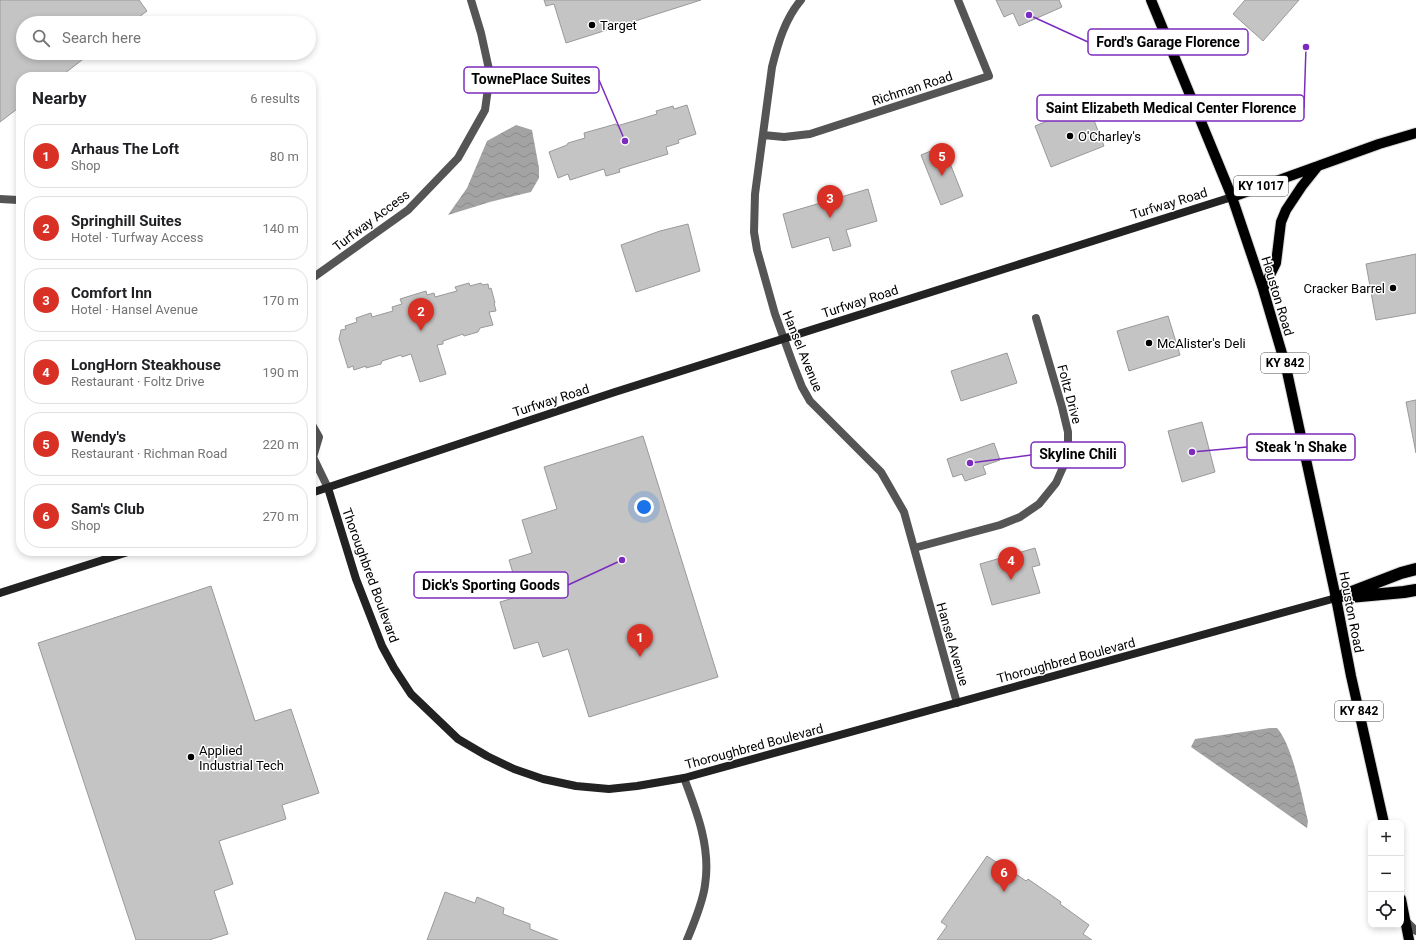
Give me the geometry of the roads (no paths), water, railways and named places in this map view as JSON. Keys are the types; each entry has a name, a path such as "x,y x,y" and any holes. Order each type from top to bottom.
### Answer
{"highway":[{"path":"1336,598 1400,573 1416,569"},
{"path":"1336,598 1416,590"}],"main road":[{"name":"Houston Road","path":"1151,0 1232,197 1263,289 1286,367 1336,598 1351,676 1383,820"},
{"name":"Turfway Road","path":"316,492 616,392 1232,197 1379,144 1416,133"},
{"path":"1263,289 1276,263 1281,222 1286,210 1302,186 1319,166"},
{"name":"Thoroughbred Boulevard","path":"328,488 356,578 382,646 411,694 458,739 487,756 514,769 543,779 576,786 609,789 684,778 1336,598"},
{"path":"0,593 115,556"},
{"path":"1404,915 1409,940"}],"street":[{"name":"Turfway Access","path":"316,275 408,210 458,158 485,110 490,74 481,32 471,0"},
{"name":"Hansel Avenue","path":"802,0 788,20 772,67 755,194 754,232 757,250 784,339 802,387 810,401 881,472 904,512 957,703"},
{"name":"Richman Road","path":"764,135 784,137 810,134 988,76 958,0"},
{"path":"0,199 16,200"},
{"name":"Foltz Drive","path":"914,548 1000,525 1020,517 1040,504 1056,483 1064,465 1068,449 1068,432 1036,318"},
{"path":"316,432 319,437 316,445"},
{"path":"316,464 328,488"},
{"path":"684,778 696,809 705,842 707,857 705,887 687,940"},
{"path":"1405,920 1416,931"}],"water":[{"path":"516,125 532,130 539,168 539,178 531,192 490,202 448,215 467,188 487,141"},
{"path":"1277,728 1288,747 1300,786 1308,821 1307,828 1191,747 1195,739"}],"place":[{"name":"Ford's Garage Florence","path":"1029,15"},
{"name":"Target","path":"592,25"},
{"name":"Saint Elizabeth Medical Center Florence","path":"1306,47"},
{"name":"O'Charley's","path":"1070,136"},
{"name":"TownePlace Suites","path":"625,141"},
{"name":"Wendy's","path":"942,176"},
{"name":"Comfort Inn","path":"830,218"},
{"name":"Cracker Barrel","path":"1393,288"},
{"name":"Springhill Suites","path":"421,331"},
{"name":"McAlister's Deli","path":"1149,343"},
{"name":"Steak 'n Shake","path":"1192,452"},
{"name":"Skyline Chili","path":"970,463"},
{"name":"Dick's Sporting Goods","path":"622,560"},
{"name":"LongHorn Steakhouse","path":"1011,580"},
{"name":"Arhaus The Loft","path":"640,657"},
{"name":"Applied Industrial Tech","path":"191,757"},
{"name":"Sam's Club","path":"1004,892"}]}
